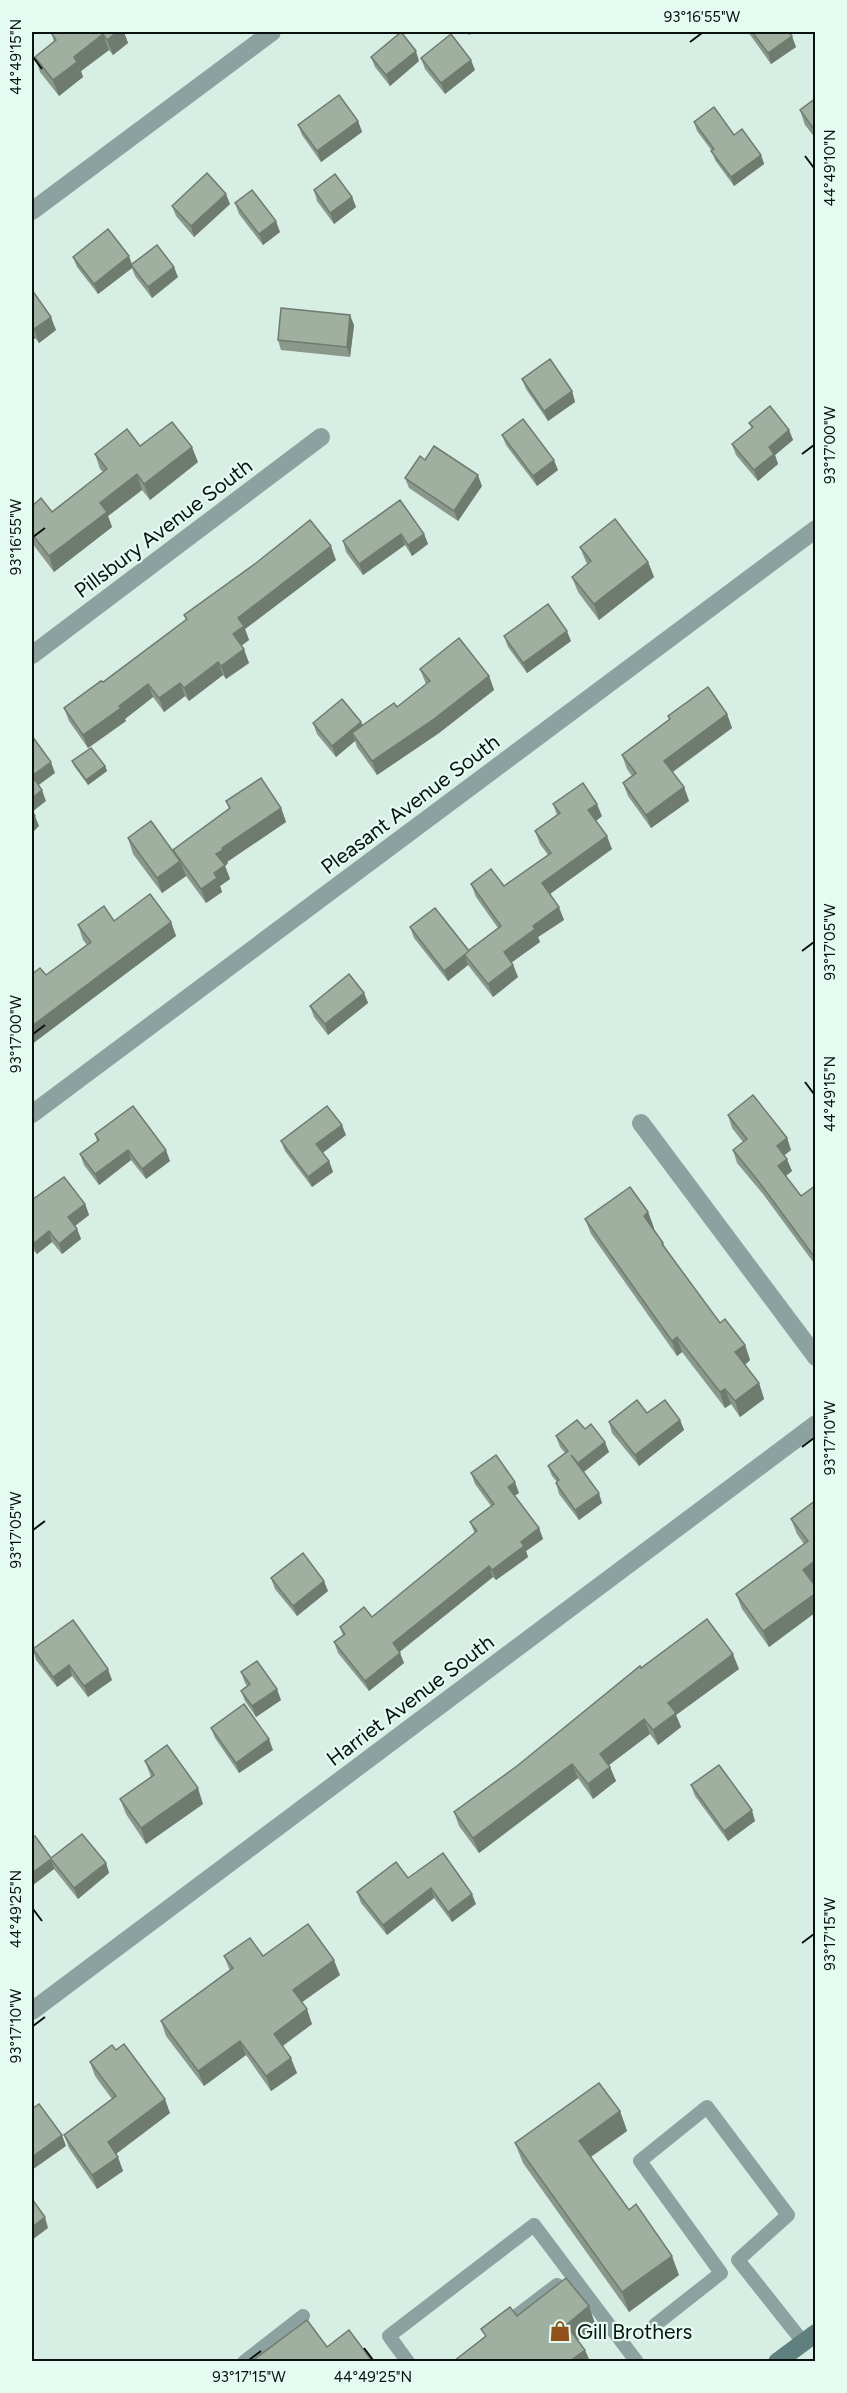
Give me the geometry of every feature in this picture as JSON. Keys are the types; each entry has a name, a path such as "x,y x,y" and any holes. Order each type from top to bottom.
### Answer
{"street":[{"path":"32,211 272,32"},
{"name":"Pillsbury Avenue South","path":"32,655 321,438"},
{"name":"Pleasant Avenue South","path":"32,1114 816,529"},
{"path":"640,1123 816,1357"},
{"name":"Harriet Avenue South","path":"32,2011 816,1424"},
{"path":"777,2361 809,2337"}],"lane":[{"path":"655,2325 738,2260 788,2215 707,2107 640,2161 721,2273"},
{"path":"408,2361 389,2336 534,2225 638,2361"},
{"path":"738,2260 809,2337"},
{"path":"491,2335 572,2274"},
{"path":"244,2361 303,2316"}],"building":[{"path":"55,32 117,32 107,40 103,34 74,57 77,62 53,80 35,57 56,40 52,34"},
{"path":"401,32 416,51 386,75 371,57"},
{"path":"752,32 788,32 792,36 768,53"},
{"path":"451,34 471,60 441,83 421,58"},
{"path":"339,95 358,121 317,151 298,125"},
{"path":"816,98 816,132 800,110"},
{"path":"714,107 734,135 742,129 761,155 731,177 711,151 714,149 694,122"},
{"path":"207,173 226,194 191,226 172,206"},
{"path":"335,174 352,197 330,213 314,190"},
{"path":"252,190 276,221 259,234 235,203"},
{"path":"108,229 129,256 94,284 73,257"},
{"path":"157,245 174,267 148,287 131,265"},
{"path":"32,290 51,317 34,329 32,326"},
{"path":"281,308 350,315 347,347 278,340"},
{"path":"550,359 572,391 544,411 522,379"},
{"path":"770,406 789,430 769,447 774,454 754,470 732,444 753,427 749,423"},
{"path":"523,419 554,460 533,476 502,435"},
{"path":"172,422 192,447 144,484 137,474 100,503 107,512 49,556 32,534 32,506 41,498 52,512 107,469 95,454 127,429 140,446"},
{"path":"434,446 478,475 454,511 405,478 420,456 425,460"},
{"path":"400,500 424,534 408,545 401,534 359,564 343,541"},
{"path":"615,519 648,562 594,604 572,577 591,561 580,547"},
{"path":"310,520 331,546 238,618 244,626 233,634 244,649 221,666 218,662 184,688 180,683 159,698 148,684 119,706 121,708 83,735 64,708 187,619 184,615 256,563"},
{"path":"548,604 567,631 523,663 504,636"},
{"path":"459,638 489,676 434,719 372,761 352,733 394,703 397,707 430,681 420,669"},
{"path":"708,687 727,714 664,761 684,787 646,815 623,783 636,773 622,755 670,719 668,716"},
{"path":"342,699 361,722 332,746 313,723"},
{"path":"32,736 51,762 32,776"},
{"path":"91,748 105,766 86,780 72,761"},
{"path":"32,776 42,790 32,798"},
{"path":"261,778 281,808 216,854 225,865 214,873 217,878 201,889 173,850 230,808 226,801"},
{"path":"583,783 597,804 588,810 607,836 542,883 559,907 533,926 535,929 504,952 513,965 488,984 464,954 501,926 471,884 491,869 504,886 551,853 535,831 560,813 553,804"},
{"path":"151,821 180,861 157,878 128,838"},
{"path":"150,894 171,922 32,1026 32,974 40,968 46,975 91,942 78,925 104,906 114,921"},
{"path":"435,908 469,951 444,971 410,927"},
{"path":"349,974 364,993 325,1024 310,1006"},
{"path":"753,1095 787,1138 777,1146 787,1159 778,1166 801,1196 816,1187 816,1259 733,1150 747,1139 728,1115"},
{"path":"133,1106 166,1150 142,1169 128,1150 95,1174 80,1154 99,1140 95,1134"},
{"path":"327,1106 342,1125 316,1144 329,1161 308,1177 281,1141"},
{"path":"64,1177 85,1204 68,1217 77,1229 59,1244 49,1231 33,1244 32,1200"},
{"path":"630,1187 648,1212 644,1216 662,1244 720,1323 725,1319 745,1345 735,1352 759,1383 735,1401 725,1389 720,1392 677,1337 672,1341 585,1219"},
{"path":"637,1400 647,1413 665,1400 680,1420 635,1455 609,1422"},
{"path":"577,1420 585,1429 591,1424 605,1442 578,1463 571,1455 599,1493 575,1510 556,1483 559,1480 548,1466 568,1451 556,1436"},
{"path":"496,1455 515,1482 508,1487 539,1528 521,1542 524,1546 492,1570 489,1566 393,1643 400,1653 365,1681 334,1642 345,1634 340,1627 364,1607 372,1617 477,1531 470,1522 494,1504 471,1473"},
{"path":"816,1500 816,1560 803,1570 816,1587 816,1593 763,1631 736,1594 808,1541 791,1519"},
{"path":"303,1553 324,1581 293,1606 271,1578"},
{"path":"707,1619 733,1654 668,1703 676,1713 653,1730 644,1719 600,1754 610,1767 588,1784 572,1764 473,1838 454,1812 517,1766 640,1666 641,1668"},
{"path":"73,1620 108,1669 84,1686 69,1665 53,1677 33,1649"},
{"path":"257,1661 277,1689 252,1706 241,1691 250,1684 241,1672"},
{"path":"244,1704 269,1739 236,1763 211,1728"},
{"path":"167,1745 198,1788 141,1828 120,1799 154,1775 145,1761"},
{"path":"719,1765 752,1810 724,1831 691,1785"},
{"path":"82,1834 106,1863 74,1888 51,1859 32,1873 32,1838 35,1836 51,1858"},
{"path":"443,1853 472,1894 448,1912 431,1888 383,1925 357,1892 396,1862 408,1878"},
{"path":"308,1924 334,1960 293,1990 307,2009 274,2034 291,2058 266,2076 240,2041 198,2071 161,2021 233,1968 224,1956 250,1938 263,1956"},
{"path":"124,2044 165,2099 108,2142 118,2157 92,2175 64,2135 116,2096 90,2062 112,2045 116,2050"},
{"path":"599,2083 620,2111 579,2141 629,2210 636,2204 672,2256 622,2292 515,2143"},
{"path":"39,2104 62,2135 32,2157 32,2109"},
{"path":"32,2199 45,2217 32,2227"},
{"path":"566,2278 589,2306 566,2325 585,2350 570,2361 454,2361 486,2336 481,2329 510,2307 517,2316"},
{"path":"307,2320 327,2347 349,2330 372,2361 252,2361"}],"place":[{"name":"Gill Brothers","path":"560,2331"}]}
